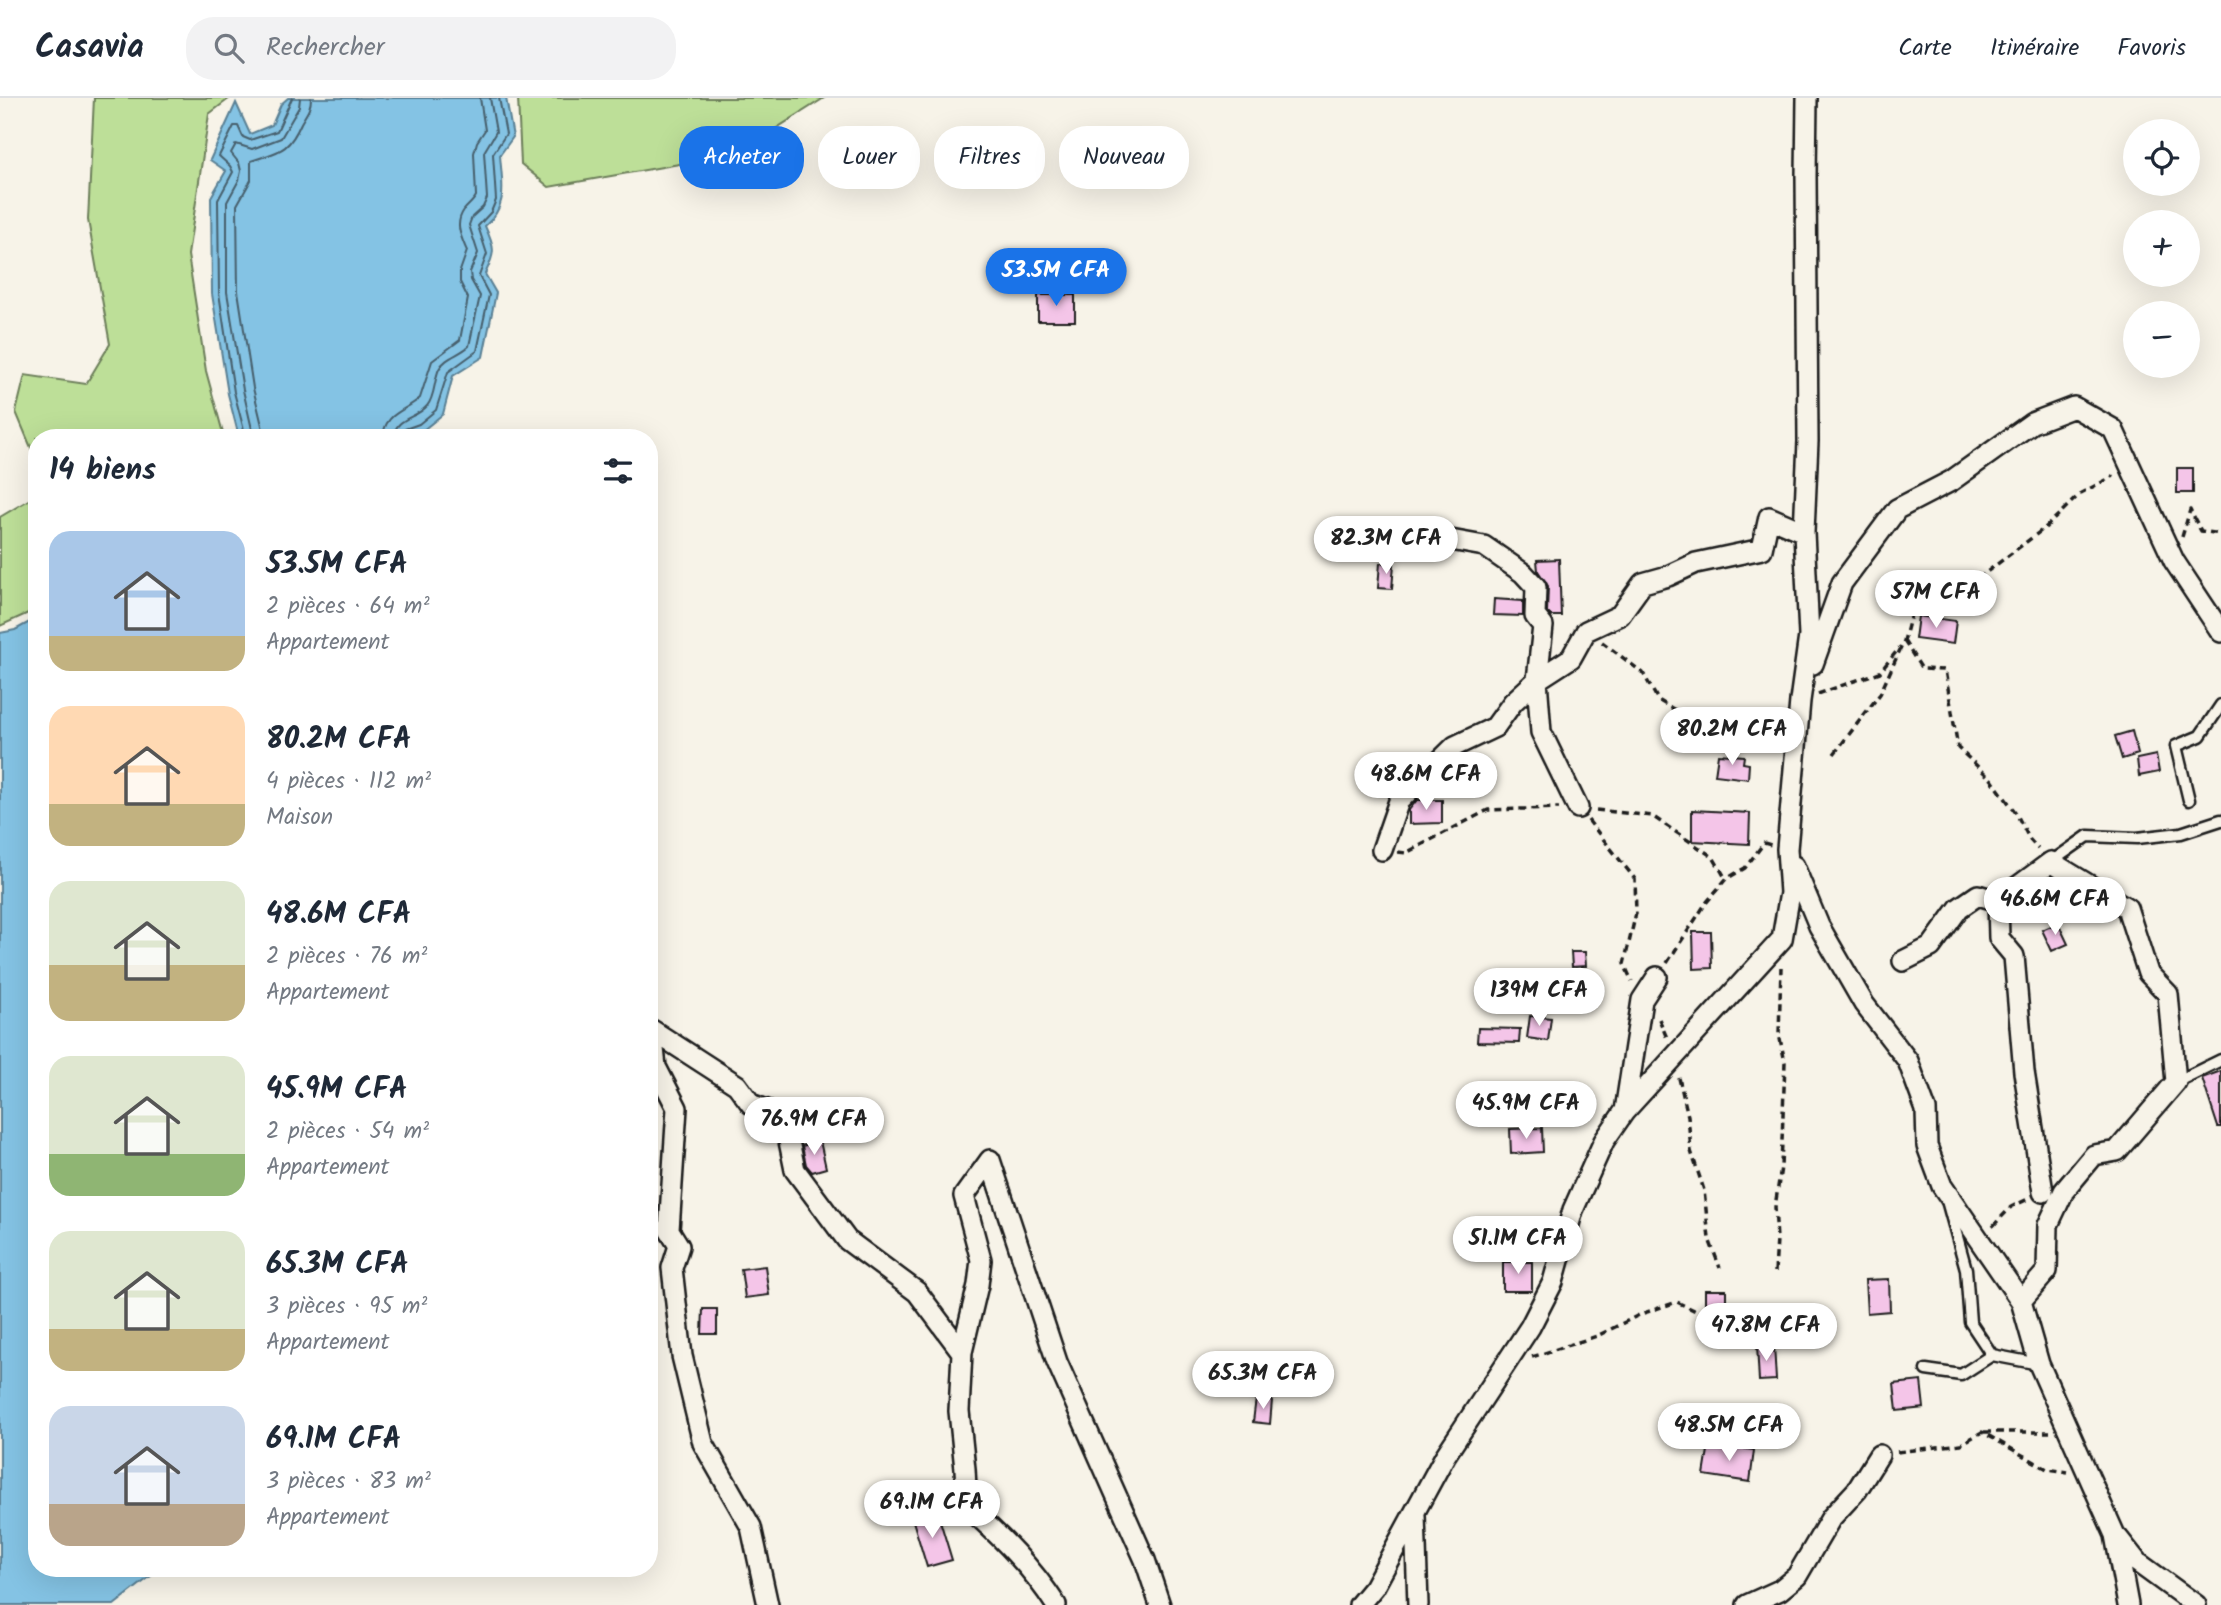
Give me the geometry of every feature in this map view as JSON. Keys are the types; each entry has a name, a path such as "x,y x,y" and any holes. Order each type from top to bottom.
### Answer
{"street":[{"path":"1359,1605 1374,1587 1445,1456 1530,1327 1553,1282 1573,1210 1604,1141 1625,1112 1674,1056 1782,939 1790,893 1787,849 1800,701 1809,636 1804,532 1808,441 1807,98"},
{"path":"1800,701 1842,583 1896,509 1951,481 2032,423 2074,407 2113,429 2174,561 2221,632"},
{"path":"1382,850 1399,801 1455,746 1495,727 1513,702 1537,680 1571,658 1586,631 1620,615 1643,583 1668,576 1696,563 1762,549 1769,517 1804,532"},
{"path":"1434,537 1484,546 1523,573 1536,587 1535,616 1543,626 1537,680 1541,732 1578,808"},
{"path":"1787,849 1819,926 1864,1004 1908,1061 1926,1110 1927,1146 1942,1186 2021,1301 2039,1364 2115,1535 2137,1562 2196,1605"},
{"path":"1998,901 2051,862 2127,908 2148,973 2168,994 2176,1082 2117,1151 2094,1155 2064,1191 2048,1225 2047,1271 2021,1301"},
{"path":"1903,961 1931,947 1959,908 1978,895 1998,901"},
{"path":"1998,901 1999,938 2014,956 2024,1072 2043,1192"},
{"path":"1625,1112 1642,1000 1657,977"},
{"path":"658,1034 737,1085 751,1104 784,1117 795,1170 846,1240 917,1292 962,1352"},
{"path":"658,1071 677,1108 669,1230 679,1246 672,1268 682,1356 703,1443 751,1527 768,1605"},
{"path":"1056,1605 1009,1544 967,1506 959,1411 962,1352 978,1285 981,1260 964,1196 990,1160 1057,1362 1145,1560 1160,1605"},
{"path":"1747,1605 1780,1590 1797,1576 1831,1518 1857,1490 1879,1455"},
{"path":"1415,1514 1418,1605"},
{"path":"2115,1535 2127,1605"}],"lane":[{"path":"2189,800 2176,746 2200,736 2221,705"},
{"path":"2051,862 2088,836 2137,838 2181,832 2221,820"},
{"path":"2176,1082 2221,1060"},
{"path":"1942,1186 1966,1269 1970,1322 1992,1355"},
{"path":"1926,1370 1961,1375 1992,1355 2039,1364"}],"path":[{"path":"1833,754 1880,694 1904,641 1911,614 1934,612 2046,527 2081,493 2132,467"},
{"path":"2174,561 2190,510 2201,531 2221,534"},
{"path":"1586,631 1643,673 1658,700 1697,723 1714,742"},
{"path":"1800,701 1880,672 1904,641"},
{"path":"1904,641 1922,669 1945,670 1958,748 1992,780 2016,813 2030,840 2051,862"},
{"path":"1382,850 1406,853 1488,810 1578,808 1652,816 1713,857 1726,879"},
{"path":"1578,808 1635,878 1636,913 1623,964 1642,1000 1659,1020 1674,1056 1688,1116 1691,1151 1704,1190 1709,1239 1720,1268"},
{"path":"1657,977 1706,903 1726,879 1745,868 1764,842 1787,849"},
{"path":"1775,1272 1775,1207 1781,1167 1785,1062 1779,1034 1782,939"},
{"path":"1979,1240 2011,1207 2043,1192"},
{"path":"1504,1368 1597,1336 1641,1314 1677,1302 1696,1311"},
{"path":"1982,1432 2047,1469 2087,1475"},
{"path":"1879,1455 1961,1444 1982,1432 2069,1433"}],"green space":[{"path":"94,98 230,98 209,114 188,255 206,371 222,429 28,429 28,441 16,412 25,375 86,384 110,344 88,220"},
{"path":"518,98 824,98 780,126 679,126 679,164 549,187 521,164"},
{"path":"28,500 28,613 0,626 0,517"}],"water":[{"path":"288,98 506,98 513,137 500,155 501,202 493,218 485,226 493,250 485,274 496,293 483,357 453,376 443,414 424,429 237,429 228,394 212,294 211,197 226,171 210,160 236,103 250,134 272,125 281,104"},
{"path":"28,623 28,1577 150,1577 114,1605 0,1605 0,633 15,630"}],"building":[{"path":"1038,295 1075,295 1075,321 1038,321"},
{"path":"2177,468 2193,468 2193,493 2177,493"},
{"path":"1559,559 1561,616 1551,616 1547,612 1548,586 1538,571 1537,560"},
{"path":"1380,563 1394,564 1392,589 1378,588"},
{"path":"1494,599 1523,601 1523,616 1493,615"},
{"path":"1918,616 1956,621 1953,644 1915,639"},
{"path":"2132,731 2138,754 2122,759 2115,736"},
{"path":"1718,754 1744,756 1743,763 1749,764 1748,779 1715,775"},
{"path":"2156,755 2159,772 2139,776 2137,759"},
{"path":"1417,800 1442,800 1442,823 1409,824 1409,810"},
{"path":"1692,810 1750,813 1749,844 1692,841"},
{"path":"2058,923 2068,944 2052,951 2042,930"},
{"path":"1693,932 1711,932 1712,968 1694,969"},
{"path":"1571,952 1585,952 1586,966 1572,967"},
{"path":"1530,1016 1551,1018 1548,1041 1527,1038"},
{"path":"1478,1028 1520,1029 1519,1043 1477,1042"},
{"path":"2221,1071 2221,1127 2218,1127 2202,1078"},
{"path":"1542,1128 1543,1152 1511,1154 1510,1129"},
{"path":"820,1141 826,1168 812,1172 806,1165 802,1146"},
{"path":"1503,1262 1532,1262 1532,1291 1503,1291"},
{"path":"765,1266 769,1295 745,1298 741,1269"},
{"path":"1889,1279 1890,1311 1867,1313 1865,1280"},
{"path":"1705,1290 1726,1290 1726,1310 1705,1310"},
{"path":"703,1309 717,1309 717,1334 702,1334"},
{"path":"1757,1345 1774,1345 1776,1380 1759,1381"},
{"path":"1921,1381 1924,1408 1897,1411 1894,1384"},
{"path":"1256,1398 1272,1400 1270,1424 1253,1422"},
{"path":"1709,1444 1754,1450 1750,1482 1704,1475"},
{"path":"938,1514 952,1560 927,1567 913,1521"}]}
